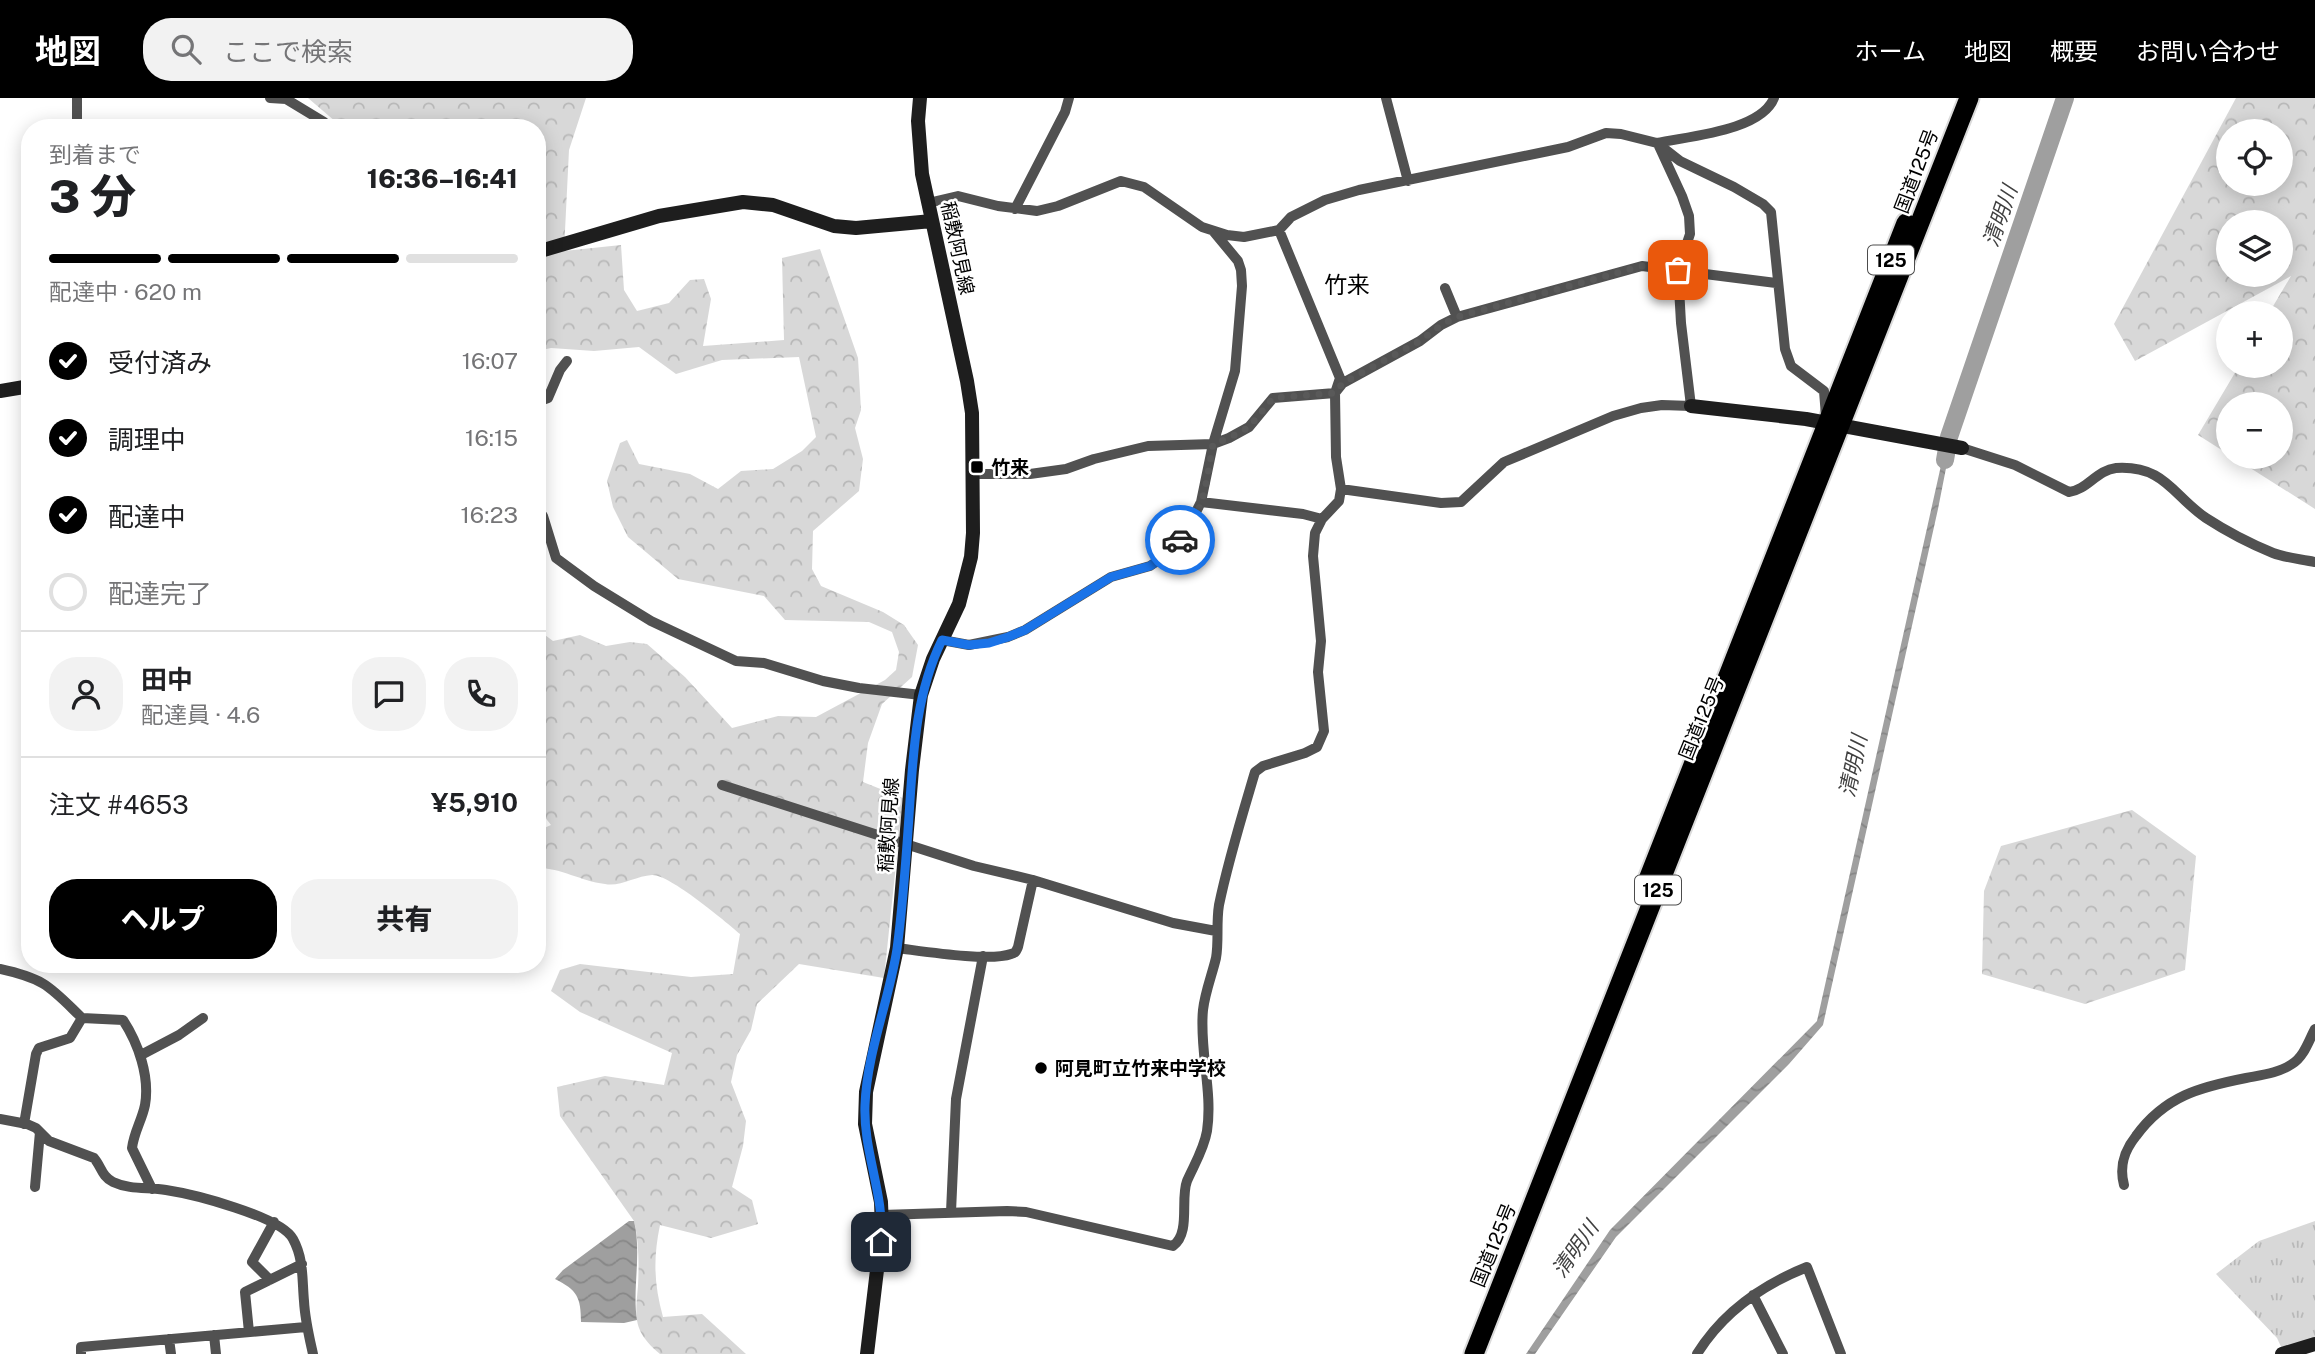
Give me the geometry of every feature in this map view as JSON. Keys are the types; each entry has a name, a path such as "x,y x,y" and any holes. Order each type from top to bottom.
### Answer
{"highway":[{"name":"国道125号","path":"1474,1354 1834,424 1955,98"},
{"name":"国道125号","path":"1460,1354 1834,424 1969,98"}],"main road":[{"name":"稲敷阿見線","path":"867,1354 882,1215 868,1146 865,1107 871,1064 897,948 921,695 933,659 959,604 971,556 972,413 919,149 920,98"},
{"path":"546,249 659,216 743,202 774,205 834,226 868,227 932,221"},
{"path":"0,391 21,388"},
{"path":"1691,406 1775,414 1962,448"},
{"path":"2282,1354 2315,1344"}],"street":[{"path":"77,98 77,119"},
{"path":"270,98 286,99 319,119"},
{"path":"1015,209 1065,112 1069,98"},
{"path":"1386,98 1408,181"},
{"path":"1657,143 1739,125 1761,116 1771,106 1774,98"},
{"path":"928,203 958,196 1015,209 1046,210 1121,181 1144,187 1202,227 1244,237 1279,230 1291,217 1325,200 1359,190 1568,147 1606,133 1621,134 1657,143 1680,161 1734,187 1763,204 1770,212 1785,349 1791,366 1824,391 1834,424"},
{"path":"1341,489 1441,503 1461,502 1504,462 1614,416 1662,405 1691,406 1678,270 1690,234 1689,216 1657,143"},
{"path":"882,1215 1026,1212 1172,1246 1177,1243 1183,1229 1184,1189 1206,1134 1208,1118 1202,1024 1207,987 1216,956 1219,905 1255,772 1262,766 1317,747 1324,731 1318,673 1321,641 1313,556 1315,533 1322,519 1339,501 1341,489 1336,457 1335,393 1340,378 1279,230"},
{"path":"942,640 969,645 989,643 1025,630 1111,577 1150,566 1166,555 1184,536 1201,502 1213,444 1235,371 1242,286 1238,261 1214,232"},
{"path":"972,474 1030,474 1066,469 1148,446 1213,444 1249,427 1273,398 1335,393 1343,383 1420,341 1457,317 1642,266 1776,284"},
{"path":"1445,288 1457,317"},
{"path":"546,399 567,361"},
{"path":"1962,448 2015,466 2069,492 2112,468 2133,469 2162,478 2206,518 2275,554 2315,562"},
{"path":"1201,502 1303,514 1322,519"},
{"path":"546,526 556,558 594,586 651,621 736,660 764,663 823,681 859,688 921,695"},
{"path":"722,785 974,866 1033,880 1173,923 1216,931"},
{"path":"897,948 983,956 1010,955 1018,947 1033,880"},
{"path":"951,1212 956,1099 983,956"},
{"path":"0,969 37,978 82,1018 122,1020 133,1035 141,1055 145,1106 133,1137 132,1148 152,1189"},
{"path":"24,1124 39,1048 71,1038 82,1018"},
{"path":"141,1055 179,1035 203,1018"},
{"path":"2124,1185 2121,1174 2123,1160 2130,1144 2147,1120 2167,1102 2199,1090 2272,1073 2293,1064 2301,1056 2315,1028"},
{"path":"0,1119 24,1124 40,1132 48,1141 94,1158 103,1175 110,1181 129,1187 199,1196 274,1222 293,1236 302,1264 306,1326 313,1354"},
{"path":"35,1187 40,1132"},
{"path":"270,1280 252,1262 274,1222"},
{"path":"249,1332 245,1292 302,1264"},
{"path":"1699,1353 1732,1311 1753,1294 1780,1278 1807,1267 1841,1354"},
{"path":"1753,1294 1783,1354"},
{"path":"81,1354 81,1347 125,1348 169,1339 306,1326"},
{"path":"214,1335 216,1354"},
{"path":"169,1339 171,1354"}],"green space":[{"path":"308,98 586,98 569,150 564,251 621,245 624,290 637,311 669,303 690,280 704,279 711,299 703,346 784,340 782,258 820,249 858,358 861,410 855,428 863,459 859,491 813,531 812,569 821,586 883,612 904,625 918,645 912,677 882,704 868,743 863,782 903,798 884,978 799,964 757,1004 751,1030 737,1055 731,1082 746,1121 743,1146 732,1187 752,1200 758,1224 711,1238 660,1225 656,1249 658,1294 663,1317 702,1314 746,1354 660,1354 651,1346 638,1324 638,1262 634,1221 560,1116 557,1087 605,1076 664,1085 672,1053 580,1012 551,991 560,970 580,964 691,977 733,974 740,934 697,899 660,877 652,875 611,885 546,869 546,827 551,825 546,819 546,636 553,641 580,635 606,646 630,642 647,644 685,677 732,728 778,716 816,717 885,680 896,670 899,652 892,632 869,622 785,620 764,596 678,579 628,537 613,507 607,481 620,443 627,440 639,464 690,474 718,489 741,471 773,469 802,451 816,437 799,357 722,360 676,374 639,347 594,351 546,349 546,119 332,119"},
{"path":"2236,98 2315,98 2315,509 2252,469 2293,469 2293,392 2224,392 2232,378 2293,378 2293,301 2276,301 2284,287 2293,287 2293,210 2216,210 2216,287 2271,287 2245,301 2216,301 2216,317 2135,361 2114,324 2216,135 2216,196 2293,196 2293,119 2225,119"},
{"path":"2216,405 2216,446 2198,435"},
{"path":"2132,810 2196,856 2185,970 2085,1004 1982,974 1984,891 2001,846"},
{"path":"2315,1221 2315,1340 2283,1351 2277,1338 2216,1274 2259,1241"}],"water":[{"path":"1944,452 1949,453 1938,509 1823,1025 1789,1064 1616,1237 1535,1354 1526,1354 1610,1230 1817,1021"},
{"path":"629,1221 634,1221 636,1233 637,1320 624,1323 581,1322 576,1295 555,1279 563,1270"}],"waterway":[{"name":"清明川","path":"1945,460 1949,437 2065,98"}],"way so far":[{"path":"1180,540 1194,520 1201,502 1213,444 1249,427 1273,398 1335,393 1343,383 1420,341 1457,317 1642,266 1678,270"}],"place":[{"name":"竹来","path":"977,467"},
{"name":"阿見町立竹来中学校","path":"1041,1068"}],"district":[{"name":"竹来","path":"1347,284"}],"route":[{"path":"881,1242 881,1202 865,1124 866,1092 897,948 916,733 921,695 933,659 942,640 969,645 989,643 1025,630 1111,577 1150,566 1166,555 1180,540"}]}
